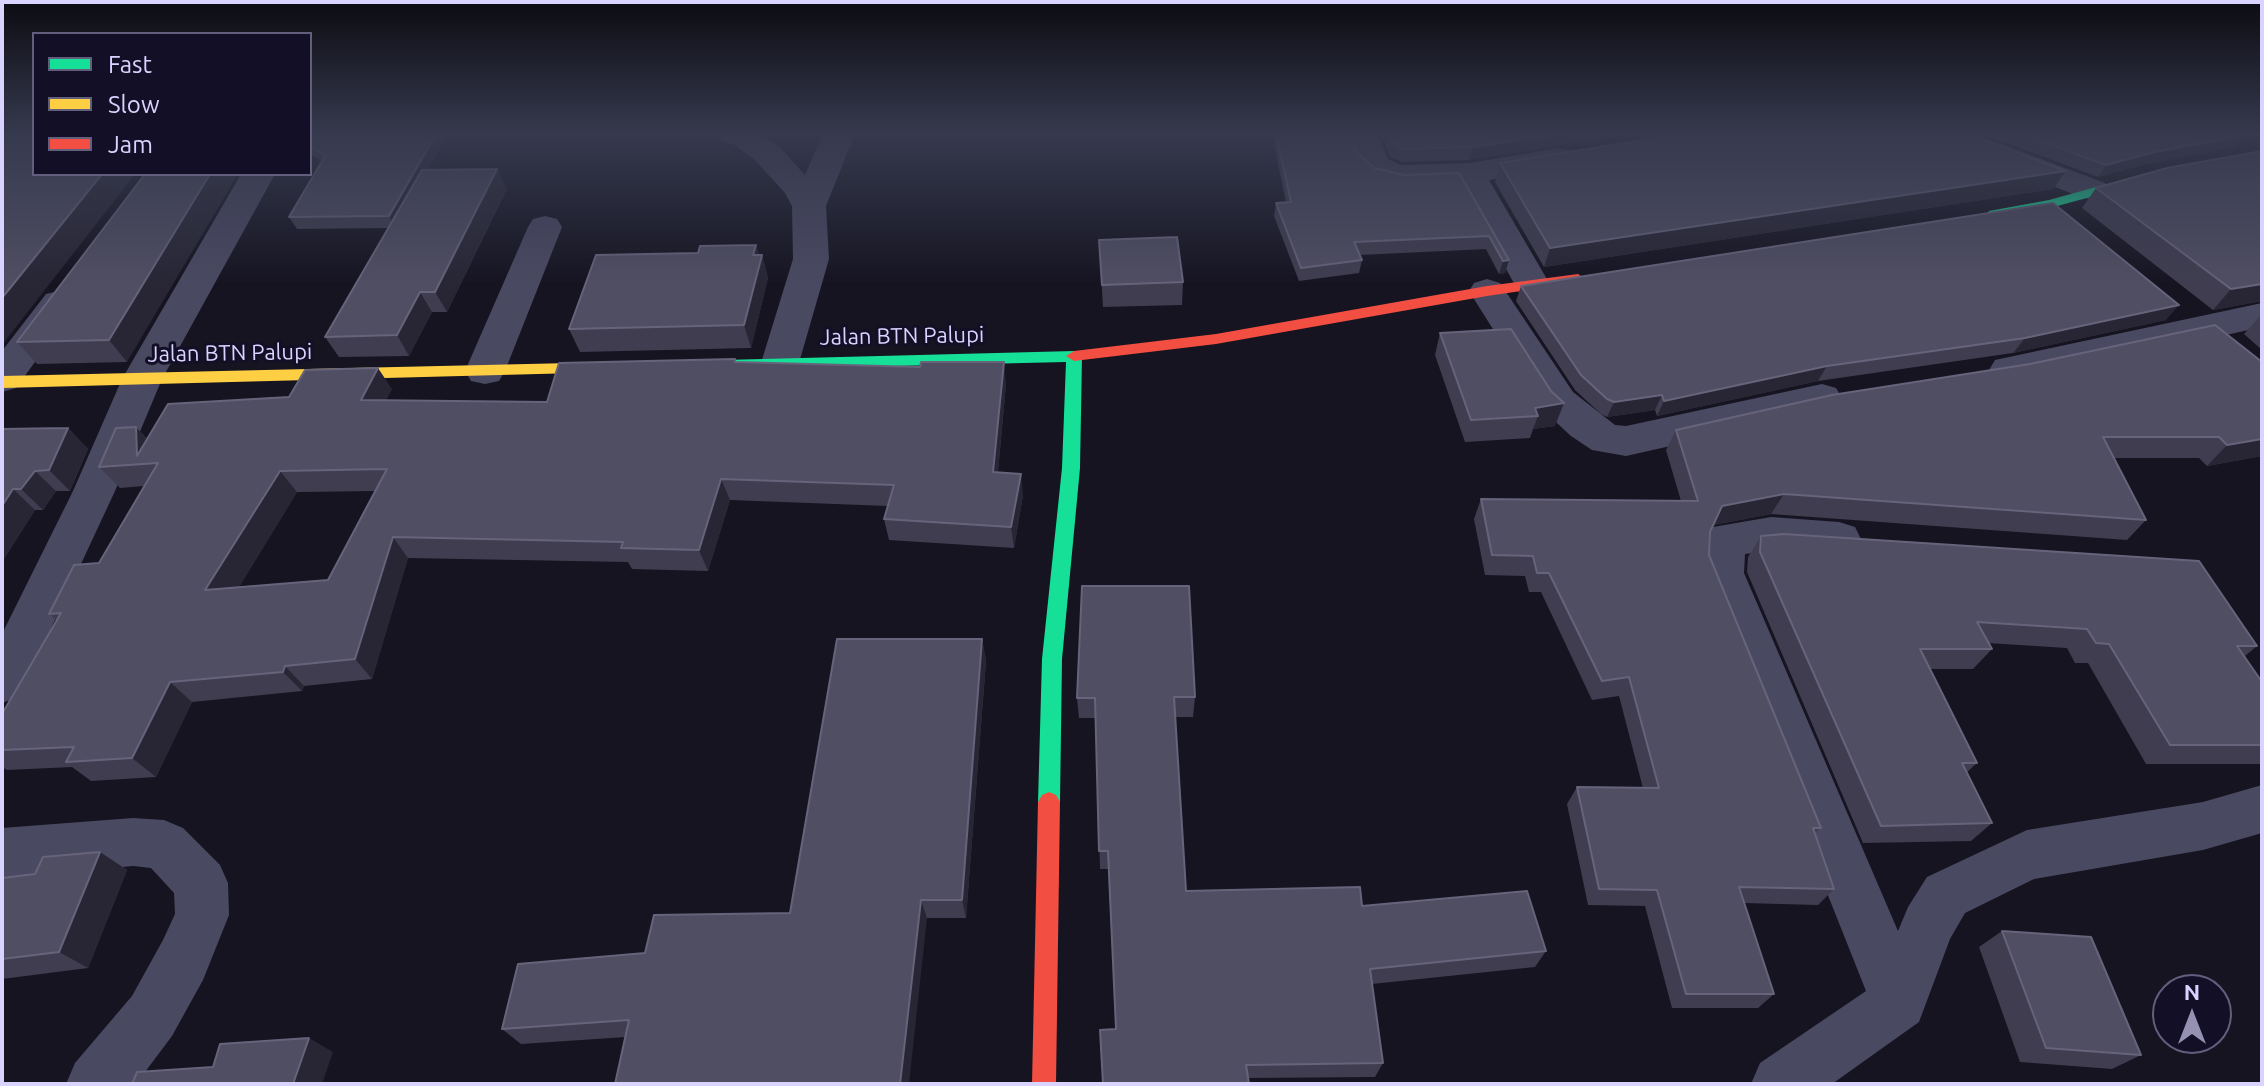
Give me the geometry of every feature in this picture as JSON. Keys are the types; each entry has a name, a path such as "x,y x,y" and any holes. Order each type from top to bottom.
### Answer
{"street":[{"path":"2,683 94,491 142,379 252,185"},
{"path":"796,185 809,206"},
{"path":"780,363 811,259 809,206 818,185"},
{"path":"1476,185 1533,286"},
{"path":"2080,185 2093,190"},
{"path":"1975,217 2050,204 2119,185"},
{"path":"2050,204 2084,233"},
{"path":"485,371 545,227"},
{"path":"2,380 79,276"},
{"name":"Jalan BTN Palupi","path":"702,365 1074,356 1216,339 1487,291 1594,276"},
{"path":"1487,291 1559,402 1585,426 1606,439 1626,441 1863,391"},
{"path":"2175,304 2240,356"},
{"path":"1967,375 2208,329 2262,315"},
{"path":"1044,1084 1052,659 1071,468 1074,356"},
{"name":"Jalan BTN Palupi","path":"2,380 640,367"},
{"path":"1881,542 1771,534 1729,539 1723,553 1722,573 1899,1002"},
{"path":"1781,1084 1899,1002 1927,926 1946,895 2027,855 2203,826 2262,809"},
{"path":"2,853 133,842 164,845 201,883 202,915 183,960 152,1016 96,1084"}],"building":[{"path":"2,185 93,185 2,298"},
{"path":"137,185 204,185 109,340 17,342"},
{"path":"308,185 407,185 389,216 289,217"},
{"path":"413,185 489,185 435,292 420,292 397,335 325,337"},
{"path":"1287,185 1466,185 1509,260 1503,261 1489,236 1354,242 1362,260 1301,268 1276,203 1291,202"},
{"path":"1513,185 1974,185 1550,248"},
{"path":"2108,185 2262,185 2262,284 2231,289 2096,188"},
{"path":"2053,203 2179,305 2025,338 1827,366 1664,401 1662,395 1614,402 1581,375 1521,286"},
{"path":"1177,237 1183,282 1102,285 1099,240"},
{"path":"756,245 753,255 762,255 744,325 569,329 596,255 698,253 700,246"},
{"path":"2215,325 2262,362 2262,439 2227,445 2219,437 2103,437 2146,520 1784,494 1722,506 1710,532 1709,555 1821,828 1813,828 1834,889 1739,887 1774,994 1686,994 1657,890 1599,889 1577,787 1659,788 1629,677 1602,681 1549,573 1537,573 1533,556 1492,555 1481,499 1698,501 1676,430 1832,395 2030,364"},
{"path":"1511,329 1551,391 1564,403 1535,408 1538,416 1471,420 1440,333"},
{"path":"735,359 735,362 920,367 921,362 1004,362 993,472 1021,474 1011,527 884,519 894,485 721,479 699,550 621,548 623,542 393,537 355,659 285,666 283,672 170,682 132,758 66,762 74,747 2,750 2,714 61,613 49,614 74,565 99,563 158,463 99,467 116,428 136,427 137,456 168,404 289,397 305,370 378,368 361,400 547,402 559,363","holes":["387,469 328,580 205,590 280,471"]},
{"path":"68,428 49,470 35,471 21,489 13,489 2,506 2,429"},
{"path":"1784,534 2199,561 2257,646 2237,646 2262,682 2262,745 2170,745 2109,644 2096,643 2087,629 1977,622 1992,649 1920,649 1977,763 1962,763 1992,823 1881,826 1760,552 1761,536"},
{"path":"1082,586 1189,586 1195,697 1174,697 1186,891 1360,887 1362,906 1527,891 1546,951 1370,969 1383,1063 1246,1065 1249,1084 1103,1084 1100,1030 1116,1029 1108,851 1099,851 1095,698 1077,698"},
{"path":"837,639 982,639 962,900 921,900 900,1084 615,1084 629,1020 502,1029 518,964 645,953 654,915 790,913"},
{"path":"100,852 59,952 2,959 2,878 35,874 43,857"},
{"path":"2002,931 2091,937 2141,1055 2046,1048"},
{"path":"309,1038 293,1084 132,1084 137,1072 213,1067 220,1044"}],"traffic: fast":[{"path":"1994,214 2050,204 2119,185"},
{"path":"724,365 1074,356 1071,468 1052,659 1049,802"}],"traffic: slow":[{"path":"2,382 615,367"}],"traffic: jam":[{"path":"1074,356 1216,339 1487,291 1578,279"},
{"path":"1044,1084 1049,802"}]}
